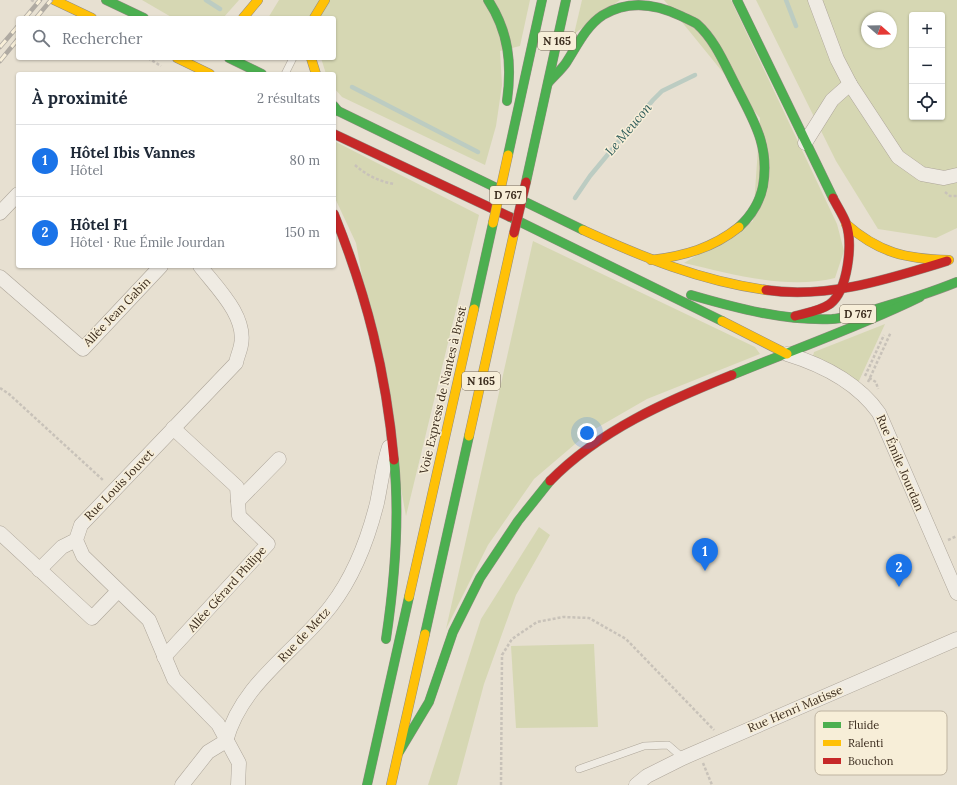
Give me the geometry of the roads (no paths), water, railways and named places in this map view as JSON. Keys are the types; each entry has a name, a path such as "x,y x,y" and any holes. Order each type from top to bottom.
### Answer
{"main road":[{"path":"54,0 88,16"},
{"path":"106,0 140,16"},
{"path":"245,16 258,0"},
{"path":"315,16 325,0"},
{"path":"488,0 498,15 509,45 511,64 505,113 511,140"},
{"name":"Voie Express de Nantes à Brest","path":"367,785 542,0"},
{"name":"N 165","path":"392,785 566,0"},
{"path":"737,0 846,224 848,250 842,289 830,304 795,316"},
{"path":"548,83 565,64 588,27 610,11 639,4 666,8 696,23 718,51 750,111 763,149 766,172 760,198 751,214 738,229 717,244 694,253 670,259 652,260"},
{"path":"180,60 201,72"},
{"path":"233,60 258,72"},
{"path":"312,60 315,72"},
{"name":"D 767","path":"336,109 539,210 652,260 684,273 744,289 772,292 804,292 867,286 953,259"},
{"name":"D 767","path":"336,135 614,267 711,302 762,313 795,316 809,319 833,318 859,314 920,297 957,282"},
{"path":"336,219 361,282 373,327 385,383 392,437 397,500 396,546 393,593 384,650"},
{"path":"846,224 863,239 888,252 922,260 953,259"},
{"path":"614,267 787,354"},
{"path":"399,752 429,702 448,646 485,568 507,535 543,490 564,468 612,432 686,394 888,314 920,297"},
{"path":"369,734 374,753"}],"street":[{"path":"815,0 837,59 850,84 898,158 922,174 944,178 957,175"},
{"path":"806,143 832,100 850,84"},
{"path":"0,213 16,196"},
{"name":"Allée Jean Gabin","path":"0,277 83,349 159,268"},
{"name":"Rue Louis Jouvet","path":"76,540 81,525 236,363 242,344 236,313 202,268"},
{"name":"Rue Émile Jourdan","path":"787,354 812,362 839,376 870,400 876,409 957,593"},
{"name":"Allée Gérard Philipe","path":"164,657 268,544 239,516 237,486 173,428"},
{"name":"Rue de Metz","path":"226,741 231,722 245,698 318,622 332,605 356,564 367,536 377,503 384,462 392,437"},
{"path":"238,501 279,459"},
{"path":"0,533 92,618 118,591"},
{"path":"40,570 62,547 76,540 83,556 148,620 174,679 218,724 239,764 238,785"},
{"name":"Rue Henri Matisse","path":"636,785 646,776 683,758 957,639"},
{"path":"182,785 208,752 226,741"}],"lane":[{"path":"286,72 292,60"},
{"path":"578,769 644,746 668,745 683,758"}],"waterway":[{"name":"Le Meucon","path":"206,0 220,9"},
{"name":"Le Meucon","path":"786,0 796,26"},
{"name":"Le Meucon","path":"575,198 590,176 653,100 662,91 695,75"},
{"name":"Le Meucon","path":"352,87 478,152"}],"railway":[{"path":"27,16 40,0"},
{"path":"38,16 51,0"},
{"path":"0,47 16,28"},
{"path":"0,61 16,41"}],"place":[{"name":"Hôtel Ibis Vannes","path":"705,571"},
{"name":"Hôtel F1","path":"899,587"}]}
